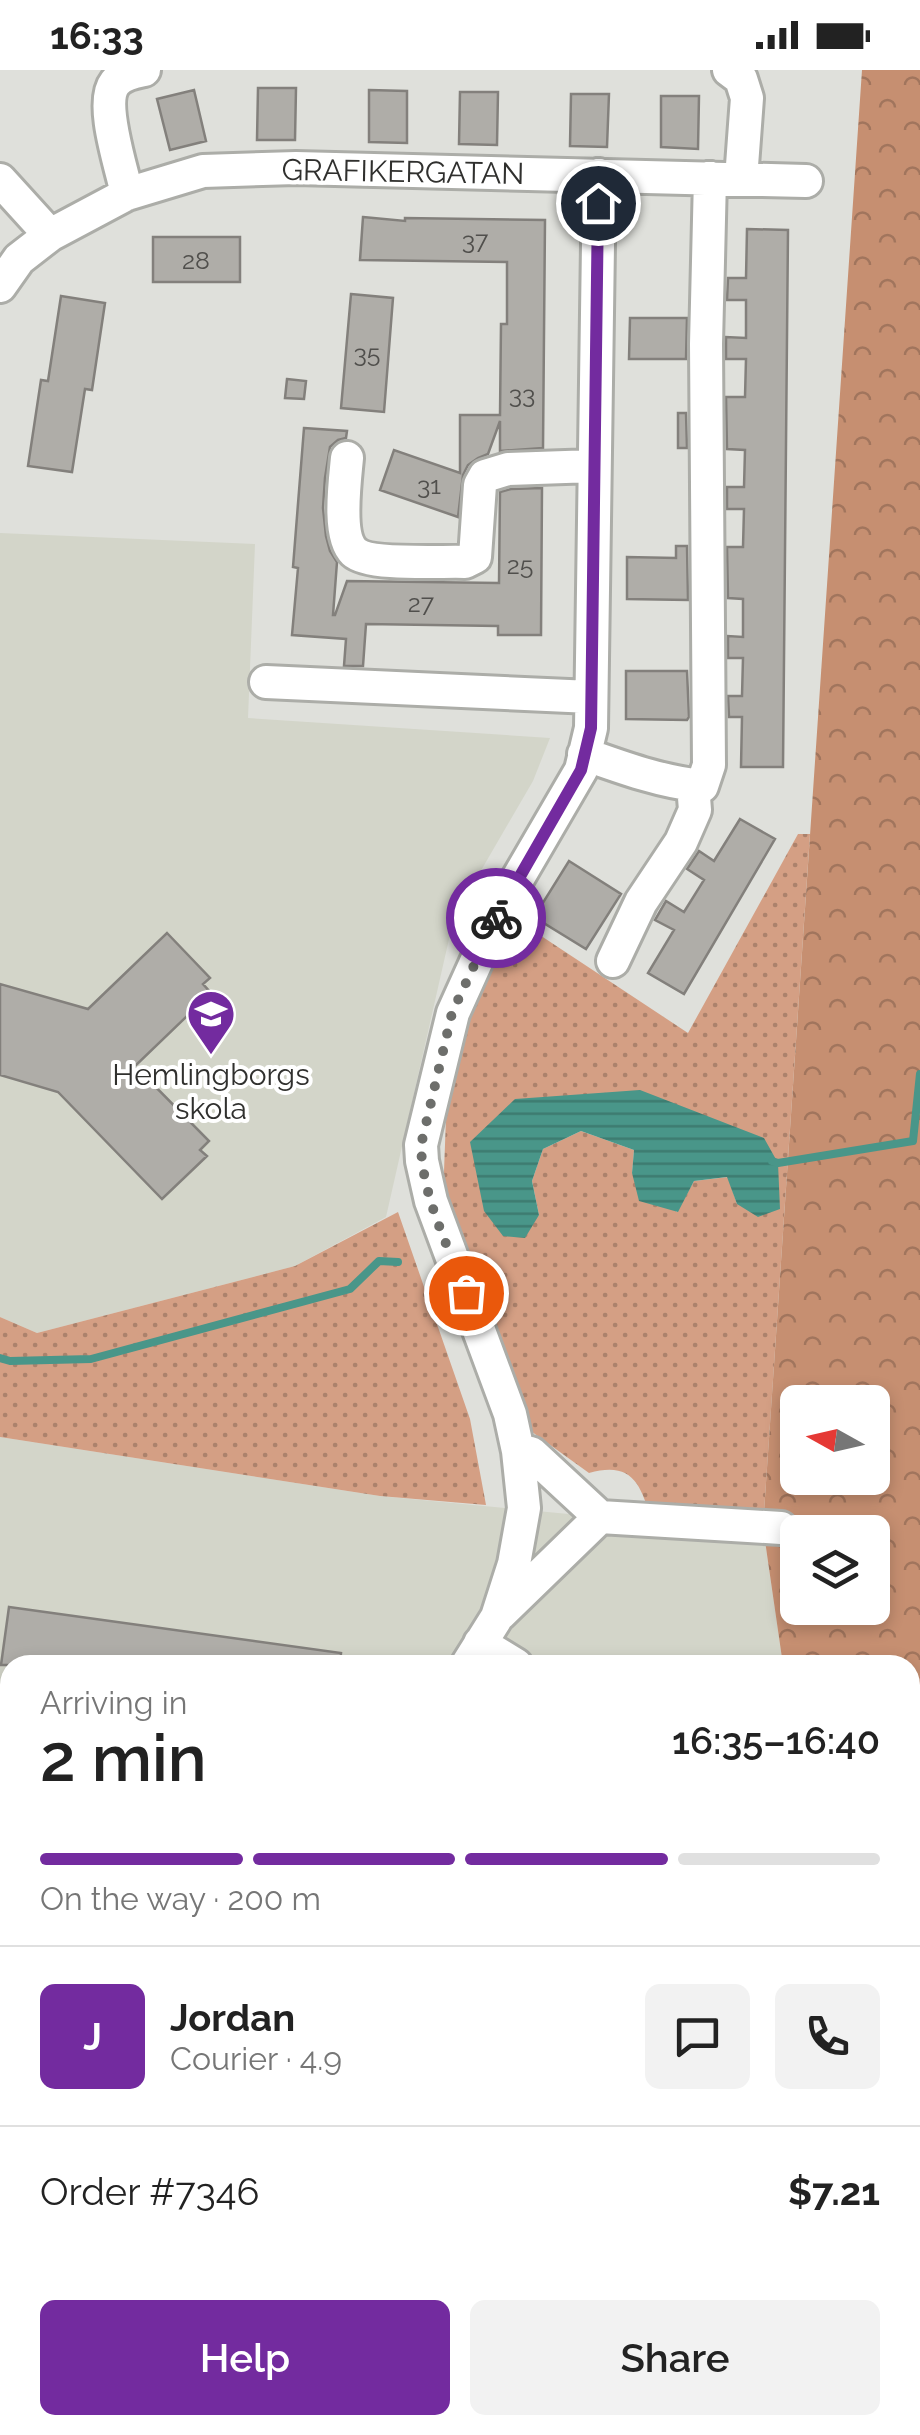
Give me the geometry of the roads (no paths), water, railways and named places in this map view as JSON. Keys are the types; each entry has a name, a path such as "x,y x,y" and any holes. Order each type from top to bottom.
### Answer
{"street":[{"path":"127,194 109,102 114,84 128,74 144,70"},
{"path":"584,754 624,768 702,786 708,765 706,328 726,179 747,98 741,79 729,70"},
{"name":"GRAFIKERGATAN","path":"0,286 20,259 50,235 127,194 203,172 296,168 806,181"},
{"path":"481,1642 514,1564 524,1508 518,1452 510,1414 431,1201 421,1145 452,1013 500,909 581,770 591,728 599,176"},
{"path":"0,180 50,235"},
{"path":"347,458 343,495 350,548 356,555 378,561 465,562 474,557 477,547 480,486 485,476 508,469 594,466"},
{"path":"266,682 591,698"},
{"path":"612,961 641,902 681,842 695,810 692,785"},
{"path":"518,1452 531,1453 600,1517 780,1528"},
{"path":"481,1642 600,1517"}],"water":[{"path":"640,1090 764,1138 778,1163 780,1209 758,1217 737,1204 727,1177 694,1181 678,1212 639,1201 632,1173 634,1150 581,1131 543,1149 532,1181 539,1215 525,1238 503,1236 484,1211 470,1142 515,1099"}],"waterway":[{"path":"772,1161 913,1141 920,1074"},
{"path":"0,1358 91,1359 350,1289 379,1261 398,1262"}],"place":[{"name":"Hemlingborgs skola","path":"211,1056"}]}
